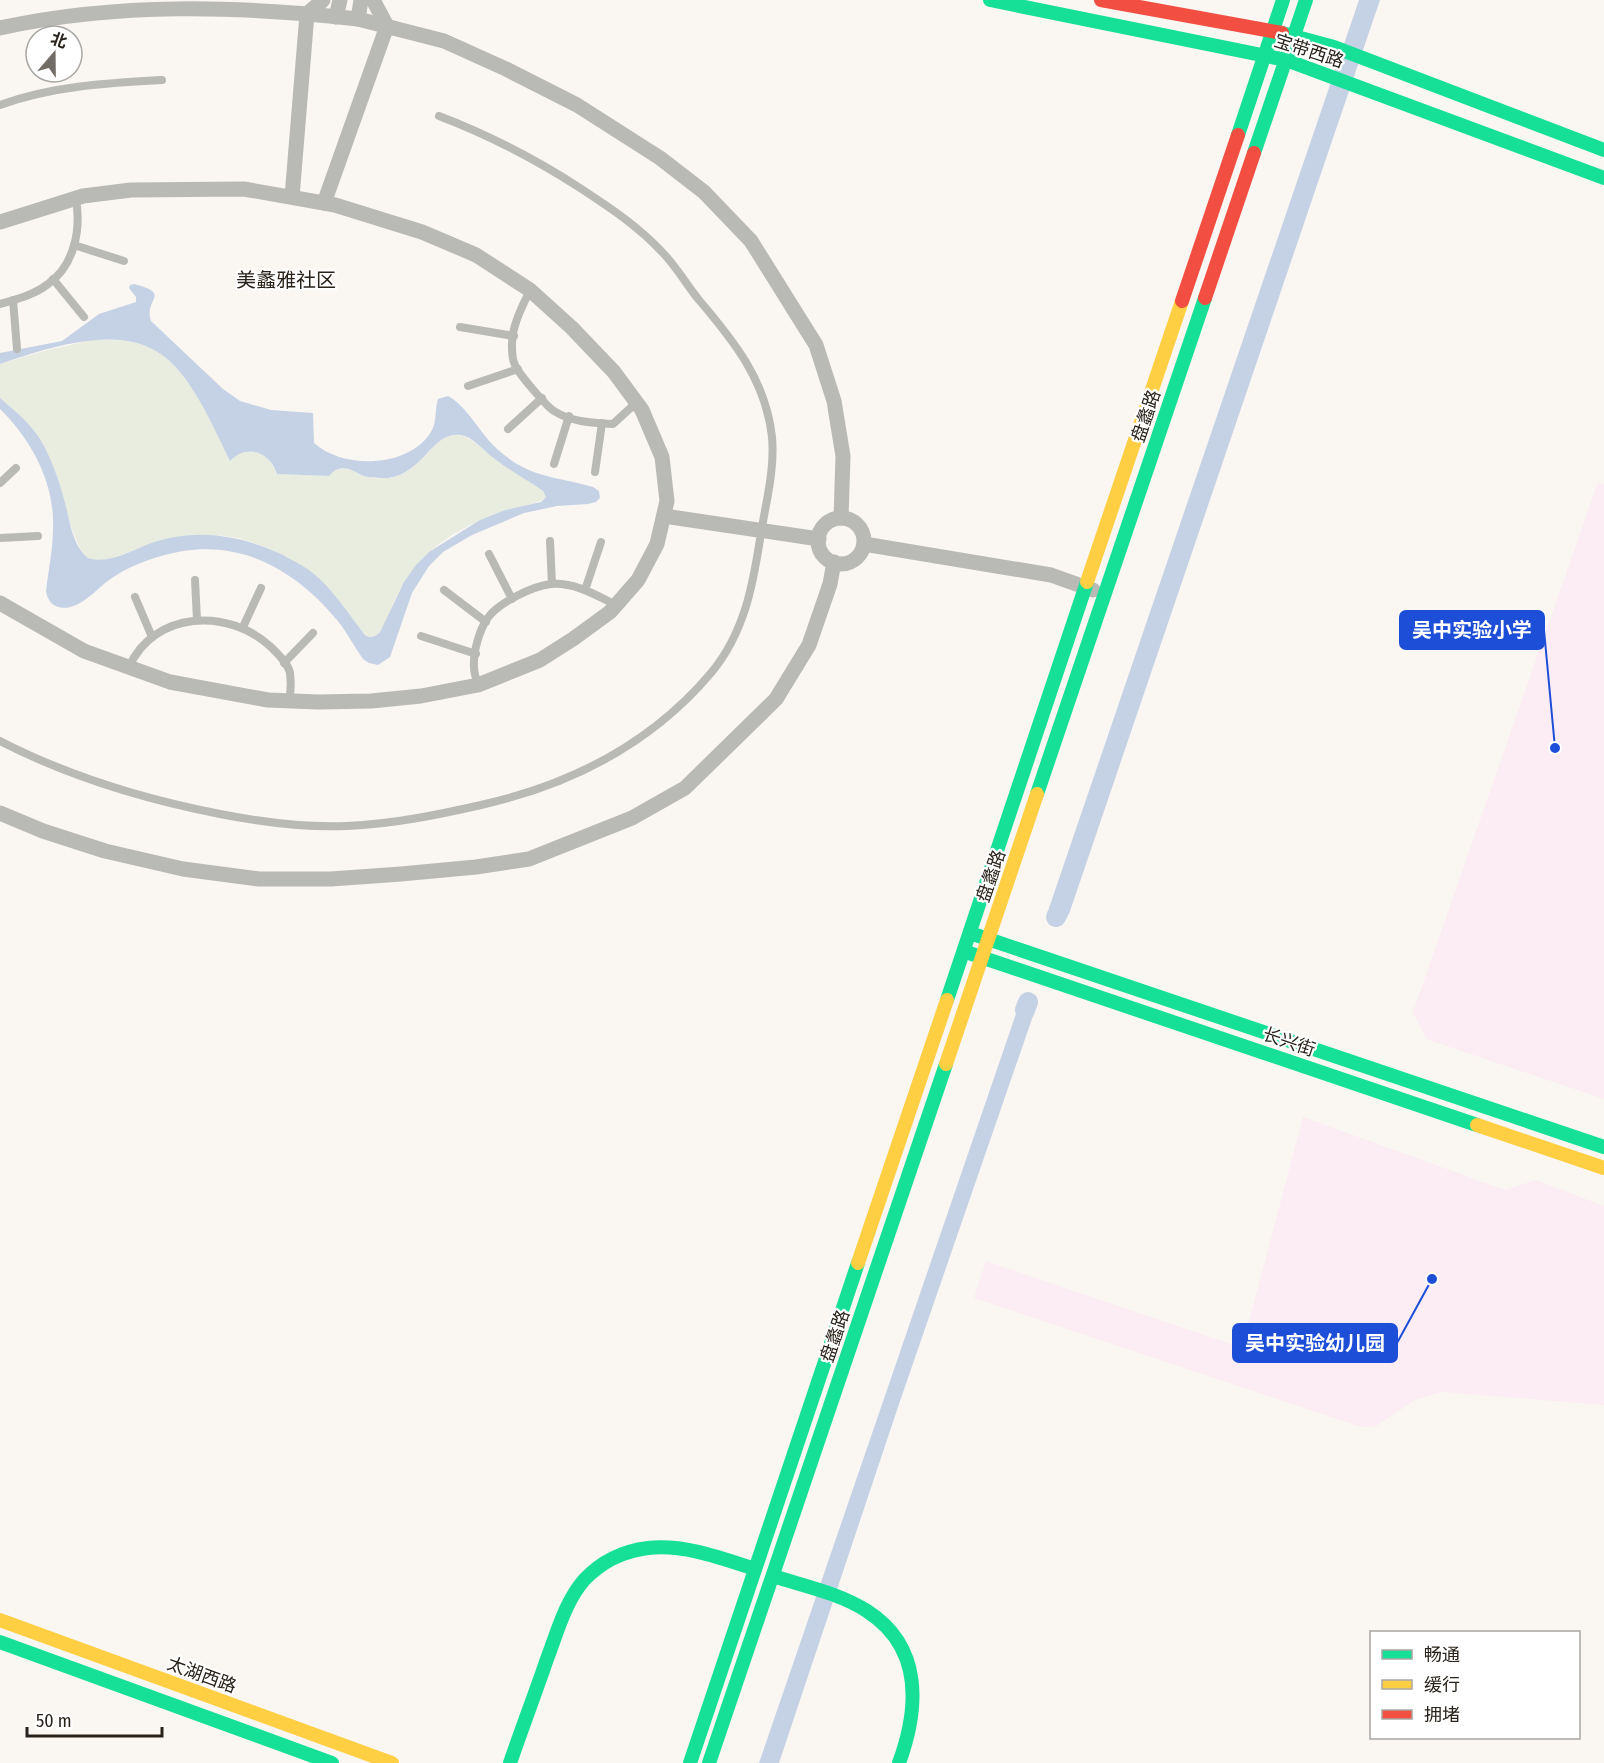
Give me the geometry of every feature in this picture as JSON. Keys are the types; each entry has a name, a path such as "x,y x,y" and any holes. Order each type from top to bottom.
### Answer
{"main road":[{"name":"宝带西路","path":"990,0 1286,60 1604,178"},
{"name":"宝带西路","path":"1101,0 1249,28 1273,30 1334,47 1604,150"},
{"name":"盘蠡路","path":"690,1763 1283,0"},
{"name":"盘蠡路","path":"709,1763 1306,0"},
{"name":"长兴街","path":"970,933 1604,1147"},
{"name":"长兴街","path":"963,951 1604,1168"},
{"path":"510,1763 566,1608 575,1592 596,1570 620,1555 656,1546 705,1553 755,1569"},
{"path":"773,1576 842,1599 867,1610 885,1624 899,1642 912,1677 914,1708 910,1730 899,1763"},
{"name":"太湖西路","path":"0,1620 392,1763"},
{"path":"0,1642 332,1763"}],"street":[{"path":"292,197 307,14 323,0"},
{"path":"336,17 340,0"},
{"path":"358,19 361,0"},
{"path":"324,203 387,26 373,0"},
{"path":"0,27 38,19 106,11 222,9 358,19 444,41 577,105 660,158 695,185 751,241 816,345 834,401 843,456 841,518"},
{"path":"0,222 76,199 131,190 244,189 324,203 422,232 476,255 530,290 572,328 614,372 642,410 662,456 667,501 657,544 638,580 610,612 540,660 478,685 421,696 370,701 268,700 170,682 84,651 0,603"},
{"path":"664,516 819,539"},
{"path":"841,518 855,523 864,536 861,552 856,558 842,563 834,562 822,553 819,539 820,532 828,522 841,518"},
{"path":"864,544 1051,575 1105,594"},
{"path":"0,813 43,831 105,851 183,869 259,879 331,879 401,874 530,859 632,818 685,788 776,699 809,645 830,584 834,562"}],"lane":[{"path":"0,105 54,91 98,83 162,80"},
{"path":"0,741 51,766 159,802 253,820 293,824 391,823 495,802 551,785 612,757 684,701 711,672 733,642 747,604 771,480 772,437 764,401 746,359 664,253 621,214 506,144 439,116"},
{"path":"0,304 25,297 50,284 66,263 74,245 79,219 76,199"},
{"path":"74,245 124,261"},
{"path":"53,279 84,317"},
{"path":"530,290 518,316 512,345 515,366 554,411 585,422 613,424 637,402"},
{"path":"13,300 17,349"},
{"path":"460,327 514,336"},
{"path":"468,386 518,369"},
{"path":"508,429 542,398"},
{"path":"554,464 569,416"},
{"path":"595,472 602,423"},
{"path":"0,483 16,468"},
{"path":"0,538 38,536"},
{"path":"550,541 552,584"},
{"path":"585,590 601,542"},
{"path":"489,554 512,599"},
{"path":"195,580 197,620"},
{"path":"478,685 474,667 477,643 488,618 512,599 528,590 552,584 585,590 616,605"},
{"path":"243,627 261,588"},
{"path":"444,590 486,622"},
{"path":"135,597 152,637"},
{"path":"129,667 134,655 152,637 168,627 197,620 217,620 243,627 263,640 284,663 289,670 290,701"},
{"path":"284,663 313,633"},
{"path":"421,636 476,654"}],"shaded area":[{"path":"92,340 140,344 155,350 167,359 179,370 199,399 230,460 251,451 263,455 277,474 328,476 344,468 367,477 389,478 401,475 412,468 440,441 458,435 474,442 499,462 542,490 546,497 538,502 508,509 482,519 432,549 408,577 395,599 384,626 373,638 363,632 334,595 314,575 278,553 238,538 204,535 170,538 105,560 88,558 76,540 45,448 31,427 0,398 0,364"},
{"path":"1598,482 1604,484 1604,1099 1426,1039 1413,1012"},
{"path":"1303,1117 1505,1190 1536,1180 1604,1206 1604,1405 1442,1392 1415,1400 1376,1426 1361,1427 974,1298 986,1261 1242,1348"}],"water":[{"path":"1359,0 1380,0 1069,914 1049,908"},
{"path":"134,284 154,294 150,307 151,321 223,389 240,401 271,410 313,413 314,443 326,451 357,461 390,459 405,454 418,446 432,431 438,399 448,396 466,411 492,444 504,455 540,474 593,487 599,491 600,498 588,504 557,506 524,513 472,535 443,552 429,566 412,593 390,657 378,665 363,659 341,625 309,591 291,577 251,557 230,551 207,549 183,551 157,557 123,571 76,605 66,608 55,606 49,600 46,592 53,536 53,511 50,495 31,448 0,409 0,398 30,426 44,446 59,481 75,540 88,558 96,560 113,558 154,542 187,535 235,538 283,555 310,571 334,595 364,634 370,637 380,632 404,582 429,552 480,520 505,510 541,502 546,497 543,491 497,461 473,440 460,435 451,435 443,439 411,468 400,475 388,478 367,477 344,468 329,476 277,474 274,466 264,455 250,451 237,455 230,461 208,416 180,371 156,351 139,343 120,340 78,342 57,346 0,364 0,353 62,341 99,314 136,302 136,297 129,288"},
{"path":"1018,1008 1034,1013 899,1404 779,1763 759,1763"}],"waterway":[{"path":"1056,917 1059,911"},
{"path":"1025,1010 1028,1002"}],"traffic: fast":[{"path":"990,0 1286,60 1604,178"},
{"path":"1238,135 1283,0"},
{"path":"1254,153 1306,0"},
{"path":"1282,33 1334,47 1604,150"},
{"path":"1037,794 1205,298"},
{"path":"947,1000 1087,582"},
{"path":"976,935 1604,1147"},
{"path":"969,953 1477,1125"},
{"path":"709,1763 946,1064"},
{"path":"690,1763 858,1263"},
{"path":"510,1763 567,1608 577,1589 598,1568 613,1558 630,1552 662,1547 702,1553 755,1569"},
{"path":"773,1576 845,1599 867,1611 885,1626 898,1642 907,1660 912,1680 910,1721 899,1763"},
{"path":"0,1642 332,1763"}],"traffic: slow":[{"path":"1087,582 1182,301"},
{"path":"946,1064 1037,794"},
{"path":"858,1263 947,1000"},
{"path":"1477,1125 1604,1168"},
{"path":"0,1620 392,1763"}],"traffic: jam":[{"path":"1101,0 1282,33"},
{"path":"1182,301 1238,135"},
{"path":"1205,298 1254,153"}],"place":[{"name":"吴中实验小学","path":"1555,748"},
{"name":"吴中实验幼儿园","path":"1432,1279"}],"district":[{"name":"美蠡雅社区","path":"286,280"}]}
